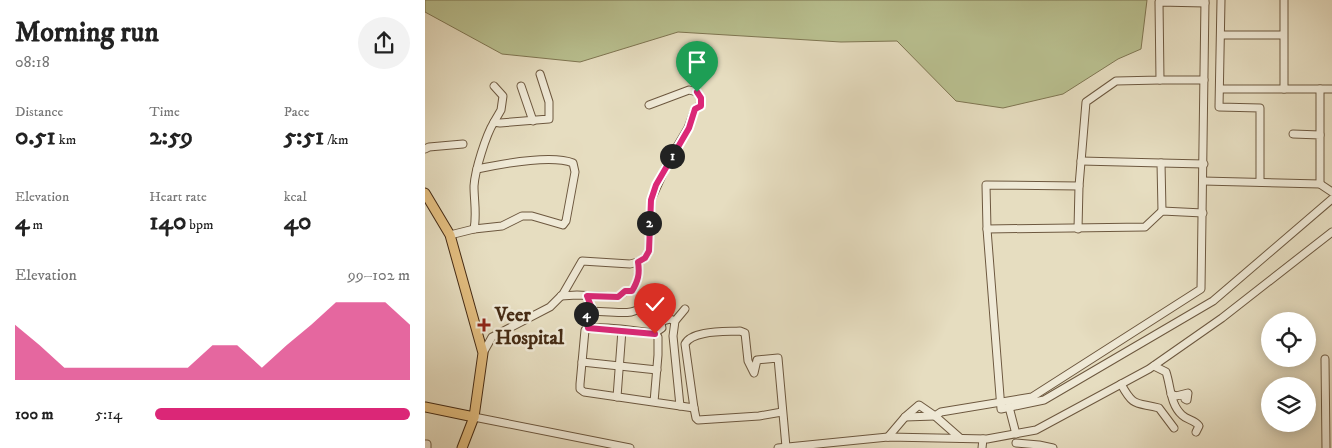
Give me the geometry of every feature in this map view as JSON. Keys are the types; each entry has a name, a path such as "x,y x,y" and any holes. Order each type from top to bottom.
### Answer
{"main road":[{"path":"425,193 449,235 483,353 474,417 461,448"},
{"path":"425,408 474,417"}],"street":[{"path":"1221,0 1219,107 1260,108 1260,182"},
{"path":"1284,0 1284,89"},
{"path":"905,418 935,416 941,412 1032,397 1201,288 1205,2 1159,2 1161,80"},
{"path":"1221,35 1283,35"},
{"path":"494,122 549,119 549,102 540,74"},
{"path":"1078,229 1079,186 1086,102 1115,81 1204,80"},
{"path":"474,229 477,218 474,186 477,169 488,131 501,110 503,96 494,86"},
{"path":"521,86 533,121"},
{"path":"1220,89 1332,89"},
{"path":"1320,89 1320,184"},
{"path":"483,353 492,337 550,307 561,296 582,261 630,264 645,258 649,251 651,200 656,185 689,128 695,109 701,106 701,98 697,92 689,90 649,105"},
{"path":"1293,134 1320,135"},
{"path":"425,149 463,144"},
{"path":"449,235 474,229 502,226 521,216 533,216 563,225 566,221 575,172 573,163 565,160 521,162 477,169"},
{"path":"1081,161 1204,164"},
{"path":"1161,163 1162,211"},
{"path":"1203,181 1320,184 1332,192"},
{"path":"1079,186 986,185 987,229 1001,409 1044,400 1213,301 1332,199"},
{"path":"987,229 1145,227 1162,211 1203,213"},
{"path":"782,412 698,420 694,408 685,344 687,339 705,334 740,331 745,333 748,361 754,373 757,360 778,358 782,412 782,448 867,438 983,439 1014,434 1036,430 1153,366 1223,318 1332,232"},
{"path":"561,296 618,297 625,291 632,291 638,282 640,274 638,262"},
{"path":"587,296 593,311"},
{"path":"588,328 655,334 662,328 651,308 640,307 631,312 593,311 586,314 588,328 585,330 580,389 584,392 694,408"},
{"path":"680,406 673,336 675,320 685,310"},
{"path":"660,322 675,320"},
{"path":"617,397 622,330"},
{"path":"654,402 658,337 655,334"},
{"path":"1325,359 1326,448"},
{"path":"582,362 657,370"},
{"path":"1153,366 1167,372 1171,394 1179,413 1189,416 1197,422 1199,426 1196,432"},
{"path":"1121,384 1126,394 1136,404 1159,408 1173,428"},
{"path":"1171,394 1176,396 1188,393 1187,400 1185,399"},
{"path":"888,437 919,405 960,438"},
{"path":"1009,408 1017,445 1039,445 1053,448"},
{"path":"474,417 600,445 630,448"},
{"path":"867,438 867,448"},
{"path":"982,448 983,439"},
{"path":"425,444 427,444 427,448"}],"green space":[{"path":"425,0 1147,0 1141,49 1118,59 1063,94 1003,108 956,101 897,41 841,42 678,32 580,62 502,54 425,12"}],"place":[{"name":"Veer Hospital","path":"484,325"}],"route":[{"path":"655,334 588,328 586,314 589,311 593,311 587,296 618,297 625,291 632,291 638,282 640,274 638,262 645,258 649,251 651,200 656,185 669,160 689,128 695,109 701,106 701,98 697,92"}]}
